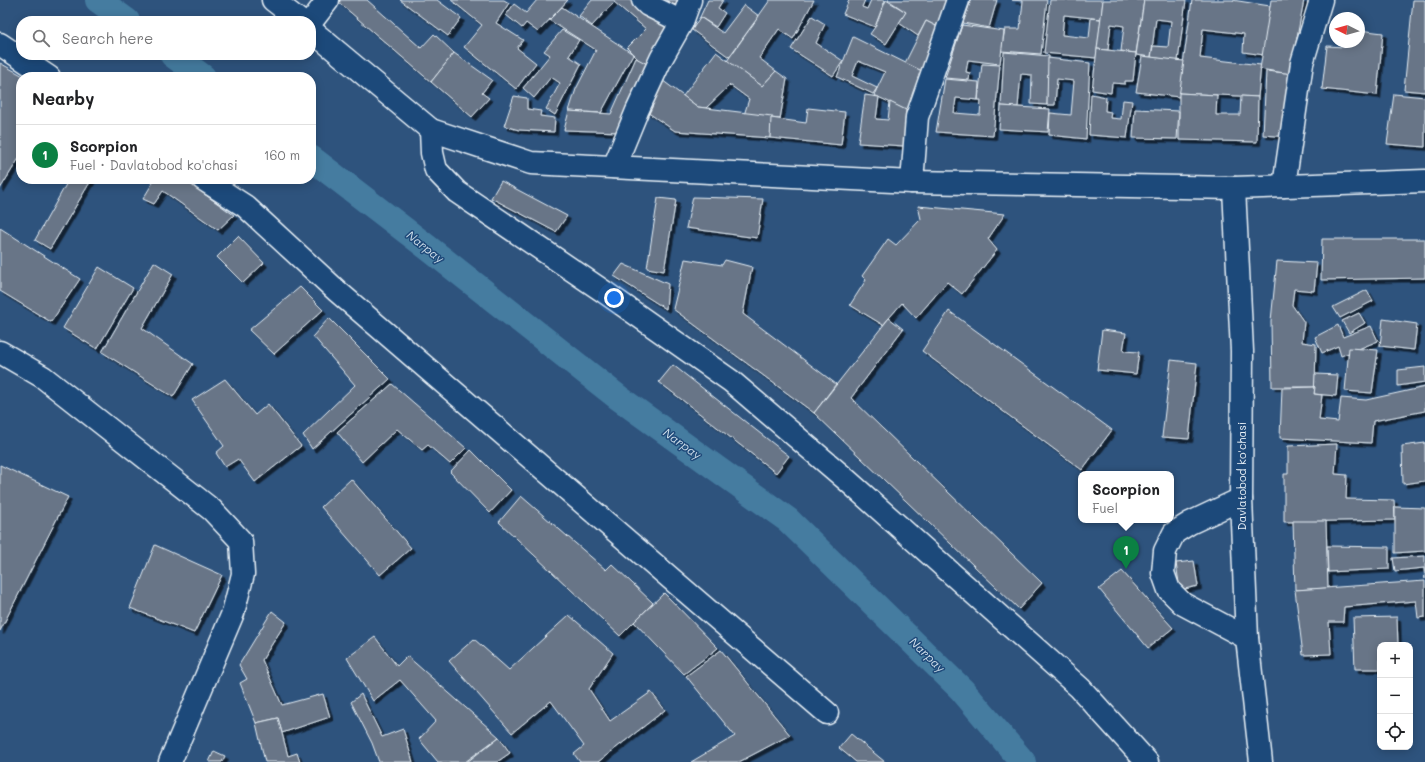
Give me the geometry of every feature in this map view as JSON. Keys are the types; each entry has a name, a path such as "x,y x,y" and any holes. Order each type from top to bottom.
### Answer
{"street":[{"path":"273,0 294,16"},
{"path":"316,16 328,0"},
{"path":"643,0 648,5 682,22"},
{"path":"614,167 637,111 658,65 682,22 690,0"},
{"path":"912,182 916,117 958,0"},
{"path":"1284,186 1302,63 1321,0"},
{"path":"316,34 431,130 531,163 912,182 1234,188 1425,181"},
{"path":"0,44 16,55"},
{"path":"24,60 42,72"},
{"path":"431,130 432,153 436,170 457,192 603,291 731,381 848,482 1080,688 1147,762"},
{"path":"211,184 245,206 337,291 827,713"},
{"name":"Davlatobod ko'chasi","path":"1234,188 1242,351 1241,499 1247,638 1261,762"},
{"path":"0,352 43,377 212,510 241,541 243,574 234,613 170,762"},
{"path":"1241,499 1190,523 1174,533 1165,551 1163,573 1168,590 1182,604 1247,638"}],"building":[{"path":"336,0 367,0 421,48 434,34 454,53 431,82"},
{"path":"400,0 437,0 461,18 448,36"},
{"path":"451,0 504,0 509,3 496,23 523,40 517,48 536,63 516,89 464,47 482,25"},
{"path":"537,0 568,0 538,32 526,23 522,28 506,15 514,4 526,13"},
{"path":"592,0 635,0 670,29 645,66 627,48 646,29 614,2 592,26 579,16"},
{"path":"679,0 677,5 654,1"},
{"path":"708,0 723,0 718,8 725,13 716,27 700,17"},
{"path":"770,0 814,0 793,39 779,29 759,58 776,71 762,86 727,61"},
{"path":"849,0 865,0 862,7 867,9 871,0 885,0 875,27 843,14"},
{"path":"886,0 906,12 886,44 870,34 875,27"},
{"path":"888,0 950,0 942,29 926,21 918,36 899,23 906,12"},
{"path":"971,0 997,0 989,28 963,23"},
{"path":"1012,0 1047,0 1041,54 1001,51 1005,29 1020,29 1023,1"},
{"path":"1050,0 1103,0 1101,19 1096,58 1044,53","holes":["1064,15 1101,19 1091,18 1089,38 1062,35"]},
{"path":"1103,0 1144,0 1136,53 1121,51 1124,26 1111,24 1108,50 1097,49"},
{"path":"1144,0 1186,0 1178,61 1136,55","holes":["1156,19 1171,21 1168,47 1153,46 1151,57"]},
{"path":"1192,0 1232,0 1270,6 1264,55 1243,52 1244,34 1203,29 1200,58 1261,65 1258,97 1179,93"},
{"path":"1271,0 1304,0 1290,74 1260,69"},
{"path":"1413,0 1425,0 1425,92 1404,90"},
{"path":"744,5 759,16 729,57 692,30 700,17 723,33"},
{"path":"562,7 633,54 601,113 569,111 576,89 596,50 549,20"},
{"path":"812,16 825,24 816,43 843,61 833,76 791,49"},
{"path":"926,21 942,29 926,73 905,63"},
{"path":"962,25 1004,31 1000,64 968,60 966,72 970,73 969,80 945,78"},
{"path":"562,30 579,40 569,56 581,64 555,115 546,109 560,83 551,77 534,98 523,88 550,55 544,51"},
{"path":"1365,31 1383,33 1377,95 1322,89 1327,46 1329,46 1329,48 1365,48"},
{"path":"853,37 926,73 908,111 874,95 885,72 858,61 852,76 877,88 873,94 837,77"},
{"path":"1097,49 1136,53 1133,81 1125,81 1125,84 1112,83 1111,93 1092,90"},
{"path":"716,52 762,86 776,71 787,79 780,119 744,115 749,99 730,85 706,108 698,107 683,96"},
{"path":"1004,52 1049,56 1047,105 1031,104 1032,75 1021,74 1018,107 1001,106"},
{"path":"454,53 492,80 482,93 489,98 472,117 431,82"},
{"path":"1142,56 1184,61 1179,97 1136,92"},
{"path":"636,58 651,66 620,132 564,130 569,111 611,114"},
{"path":"1048,58 1090,63 1086,139 1049,135 1050,113 1071,115 1074,81 1057,79 1055,105 1047,105"},
{"path":"0,63 16,72 16,163 0,189"},
{"path":"982,64 1000,65 993,136 936,132 945,79 979,82 978,100","holes":["956,98 981,100 980,115 954,113"]},
{"path":"1266,71 1294,74 1289,137 1263,135"},
{"path":"662,80 698,107 772,116 770,138 675,131 644,110"},
{"path":"1179,93 1217,95 1216,115 1240,115 1241,96 1258,97 1257,142 1179,140"},
{"path":"1091,94 1106,97 1105,111 1111,112 1110,118 1121,119 1123,100 1132,101 1127,138 1089,135"},
{"path":"1394,94 1425,97 1425,147 1387,144"},
{"path":"865,95 879,97 876,119 888,120 890,102 906,110 904,146 858,143"},
{"path":"514,96 527,98 527,109 541,111 540,116 555,118 554,132 519,130 504,126"},
{"path":"1001,106 1050,109 1048,132 999,129"},
{"path":"808,108 845,112 841,145 770,138 771,118 806,123"},
{"path":"1135,109 1179,111 1177,139 1133,138"},
{"path":"501,181 567,216 556,232 491,198"},
{"path":"66,184 89,184 50,249 35,240"},
{"path":"152,184 190,184 234,215 218,230 163,191 154,204 143,199"},
{"path":"693,197 763,199 757,238 686,228"},
{"path":"658,198 676,200 664,271 647,268"},
{"path":"918,206 1005,214 988,239 997,250 962,294 947,282 916,318 902,303 883,325 850,305 866,280 862,276 888,239 896,245 921,219"},
{"path":"0,228 80,279 51,322 0,291"},
{"path":"238,236 264,263 243,283 217,257"},
{"path":"1322,239 1425,239 1425,278 1321,280"},
{"path":"685,259 722,265 725,260 752,267 743,314 836,384 814,413 673,309"},
{"path":"1277,261 1317,263 1314,291 1294,289 1292,305 1304,322 1302,342 1316,344 1315,387 1272,387 1271,321"},
{"path":"154,262 173,274 142,328 193,364 173,397 102,352"},
{"path":"623,264 668,284 666,309 614,276"},
{"path":"99,267 133,288 97,349 63,328"},
{"path":"300,287 323,310 274,354 249,330"},
{"path":"1367,290 1373,301 1340,318 1333,307"},
{"path":"949,311 1112,430 1082,470 922,351"},
{"path":"1359,313 1365,323 1349,333 1342,321"},
{"path":"329,318 390,379 312,449 303,435 355,385 313,336"},
{"path":"889,318 903,329 851,398 1042,583 1019,609 814,413"},
{"path":"1383,319 1417,324 1414,350 1380,346"},
{"path":"1338,325 1343,337 1371,326 1378,341 1341,356 1338,346 1322,353 1315,337"},
{"path":"1102,330 1126,333 1123,351 1139,352 1136,374 1097,370"},
{"path":"1349,348 1378,350 1372,393 1345,391"},
{"path":"1171,360 1197,363 1189,439 1162,437"},
{"path":"673,365 789,456 776,473 659,382"},
{"path":"1425,367 1425,382 1398,386 1398,370"},
{"path":"1315,374 1338,375 1336,396 1314,394"},
{"path":"225,379 255,415 268,404 301,446 255,482 238,459 225,467 216,453 224,446 192,400"},
{"path":"392,384 466,448 450,464 428,445 422,450 397,429 362,462 337,432"},
{"path":"1315,387 1314,394 1322,395 1319,420 1338,422 1341,398 1366,400 1425,387 1425,411 1373,421 1371,443 1280,438 1282,388"},
{"path":"1425,443 1425,481 1403,484 1402,446"},
{"path":"1337,444 1335,474 1347,475 1346,499 1394,500 1395,520 1284,522 1284,474 1288,474 1288,446"},
{"path":"471,450 511,490 490,513 450,472"},
{"path":"0,465 68,497 0,631"},
{"path":"351,479 411,548 380,575 321,507"},
{"path":"521,496 606,570 612,564 653,603 620,636 499,522"},
{"path":"1395,507 1425,508 1425,551 1395,553"},
{"path":"1293,521 1326,521 1328,588 1295,590"},
{"path":"155,545 222,575 194,633 130,608"},
{"path":"1327,546 1389,547 1389,569 1328,572"},
{"path":"1425,556 1425,579 1424,568 1395,571 1393,558"},
{"path":"1194,561 1198,586 1180,590 1176,563"},
{"path":"1122,571 1173,628 1148,648 1099,589"},
{"path":"1425,581 1425,617 1418,618 1416,601 1344,607 1343,622 1329,622 1331,654 1303,655 1295,590"},
{"path":"664,593 718,648 684,674 634,622"},
{"path":"272,611 286,622 262,660 282,705 323,694 330,717 282,733 278,718 256,723 240,683 247,679 239,665"},
{"path":"569,615 613,653 589,689 610,721 651,692 665,710 598,762 580,762 574,754 584,746 551,701 512,733 449,661 474,639 509,670"},
{"path":"1397,617 1398,642 1377,642 1377,669 1355,669 1353,618"},
{"path":"375,637 397,666 407,656 499,737 465,762 438,762 419,739 436,721 400,680 373,701 347,658"},
{"path":"721,650 790,735 739,762 691,762 735,736 686,676"},
{"path":"361,694 382,737 403,729 413,762 379,762 372,743 351,702"},
{"path":"278,718 288,756 297,753 300,762 265,762 256,723"},
{"path":"851,734 885,762 856,762 839,748"},
{"path":"499,737 510,753 497,762 467,762"},
{"path":"214,751 225,756 222,762 209,762"}],"waterway":[{"name":"Narpay","path":"98,0 120,16"},
{"name":"Narpay","path":"180,60 196,72"},
{"name":"Narpay","path":"316,162 619,398 788,520 962,690 1023,762"}],"place":[{"name":"Scorpion","path":"1126,569"}]}
